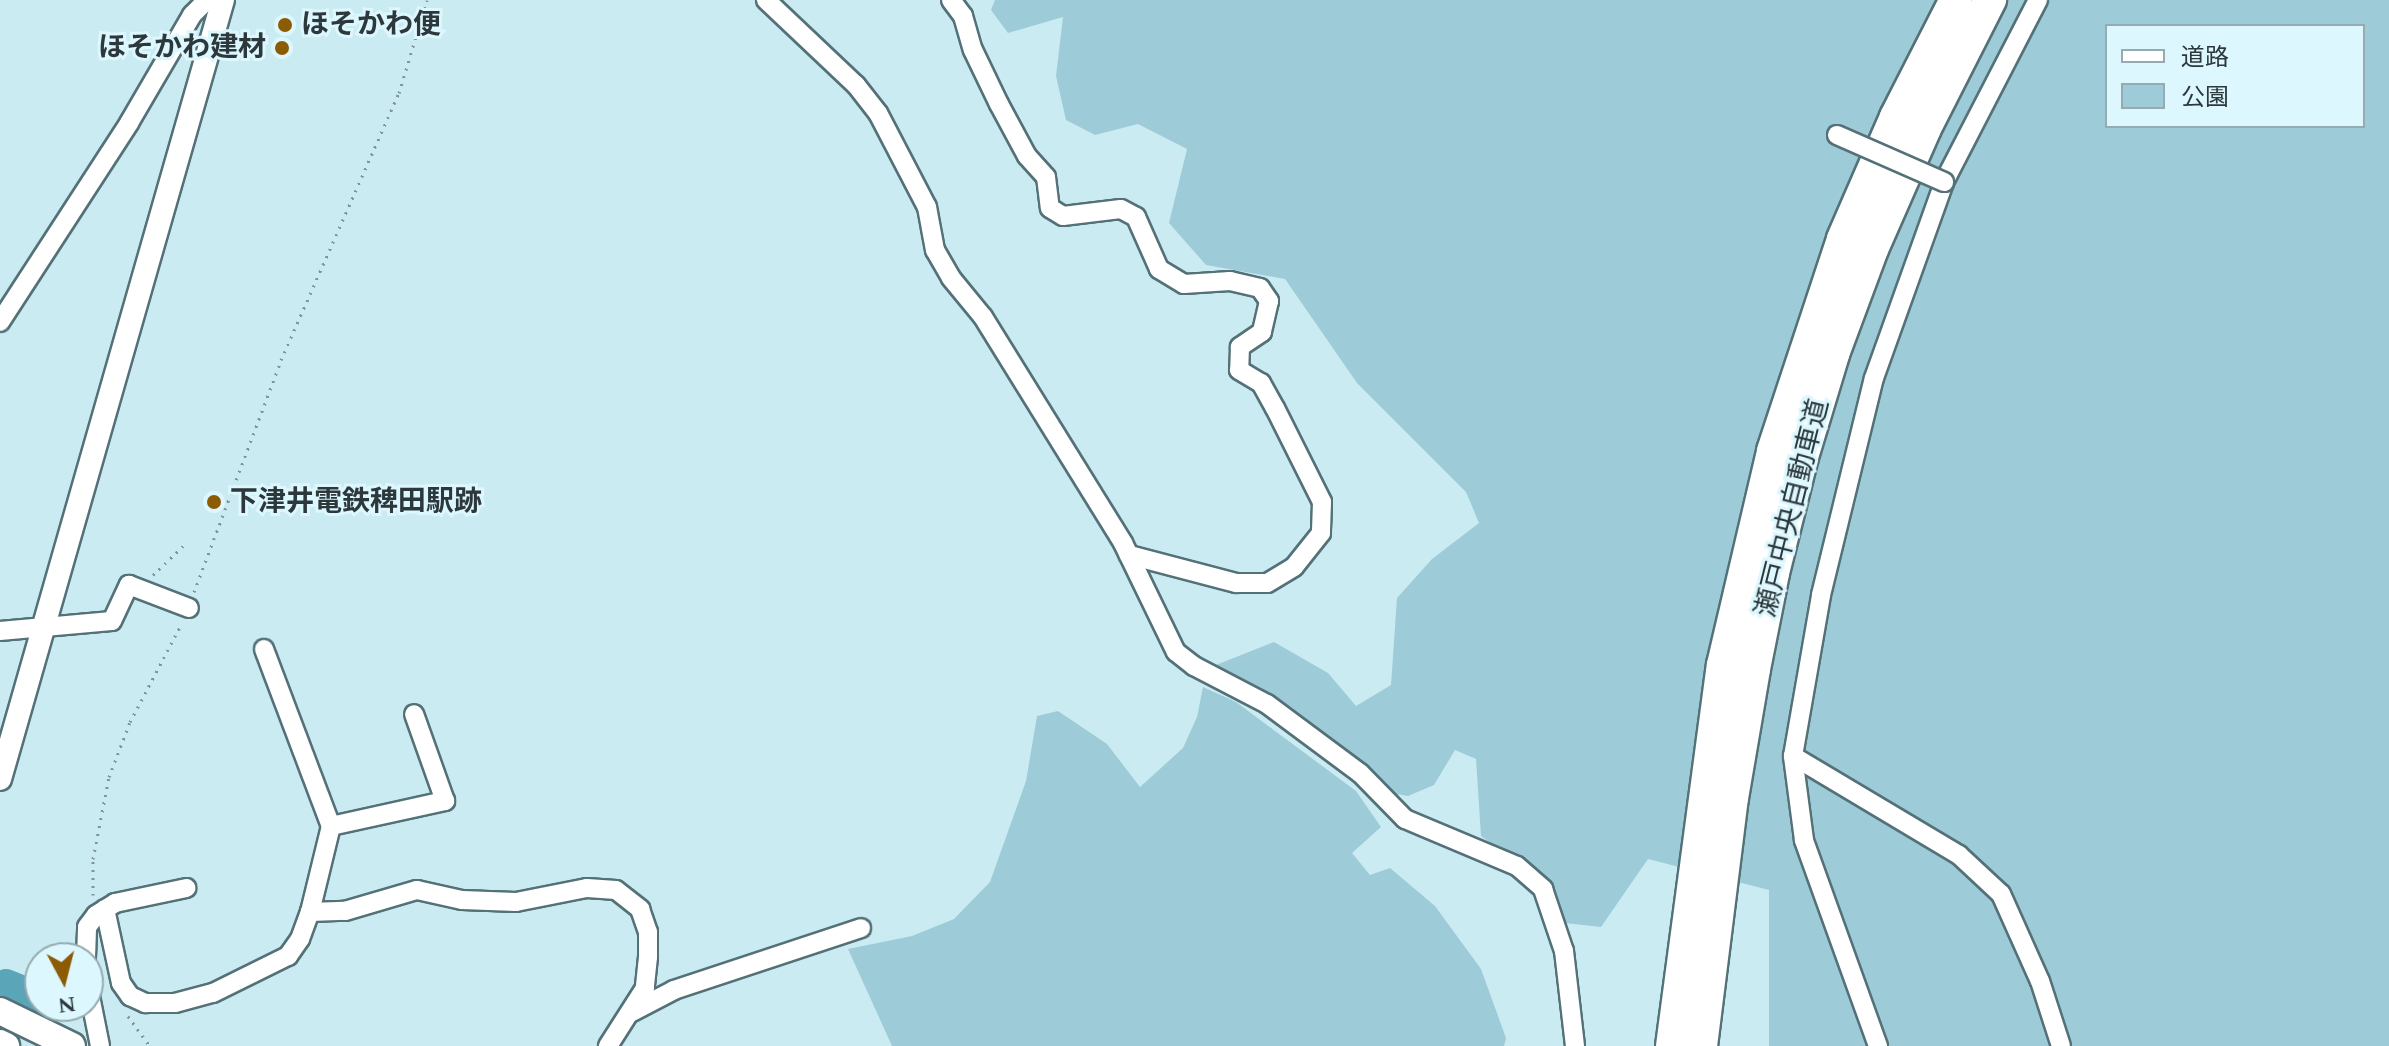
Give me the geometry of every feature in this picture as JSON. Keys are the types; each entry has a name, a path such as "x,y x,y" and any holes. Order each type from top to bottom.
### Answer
{"highway":[{"name":"瀬戸中央自動車道","path":"1701,1046 1718,796 1743,568 1773,451 1806,345 1855,212 1896,117 1956,0"},
{"name":"瀬戸中央自動車道","path":"1672,1046 1718,796 1773,573 1833,354 1872,249 1907,168 1990,0"}],"main road":[{"path":"0,1011 72,1046"},
{"path":"0,1043 6,1046"}],"street":[{"path":"0,322 129,123 192,15 207,0"},
{"path":"0,779 223,0"},
{"path":"766,0 856,85 878,113 927,207 935,250 983,317 1129,555 1176,652 1194,666 1267,704 1360,773 1405,819 1517,866 1543,889 1564,951 1575,1046"},
{"path":"951,0 963,16 973,50 1006,117 1027,156 1046,177 1050,208 1063,216 1121,209 1136,217 1159,269 1184,284 1230,281 1260,288 1269,301 1262,332 1240,347 1239,370 1261,383 1275,408 1322,502 1321,533 1294,567 1267,583 1236,583 1129,555"},
{"path":"1878,1046 1804,840 1793,756 1821,595 1874,378 1944,182 2038,0"},
{"path":"1837,135 1944,182"},
{"path":"0,631 112,621 129,585 189,608"},
{"path":"100,912 121,983 130,996 145,1003 161,1005 213,993 288,956 300,939 310,912 331,826 264,649"},
{"path":"331,826 445,801 414,714"},
{"path":"1793,756 1959,855 2001,894 2040,981 2061,1046"},
{"path":"87,942 87,927 100,912 115,903 186,888"},
{"path":"310,912 345,911 417,890 462,900 516,902 587,888 616,890 640,909 648,932 645,988 608,1046"},
{"path":"630,1013 674,990 861,928"},
{"path":"95,1022 100,1046"}],"path":[{"path":"100,912 93,859 109,777 130,722 189,608 281,360 399,93 427,0"},
{"path":"139,589 183,546"},
{"path":"125,1013 150,1046"}],"green space":[{"path":"995,0 2389,0 2389,1046 1769,1046 1769,890 1648,859 1601,927 1565,923 1549,885 1481,836 1476,759 1455,750 1434,785 1408,796 1391,793 1211,667 1274,642 1328,673 1356,706 1391,685 1397,598 1432,559 1479,523 1466,492 1357,383 1285,279 1206,265 1169,223 1187,149 1138,124 1095,135 1066,120 1056,76 1063,17 1008,33 991,10"},
{"path":"1203,687 1236,702 1356,791 1381,827 1352,853 1370,875 1390,868 1435,906 1481,969 1506,1038 1504,1046 892,1046 848,949 912,936 954,919 990,882 1026,781 1037,716 1058,711 1107,744 1140,787 1183,748 1197,717"}],"waterway":[{"path":"6,985 24,992"}],"place":[{"name":"ほそかわ便","path":"285,25"},
{"name":"ほそかわ建材","path":"282,48"},
{"name":"下津井電鉄稗田駅跡","path":"214,502"}]}
